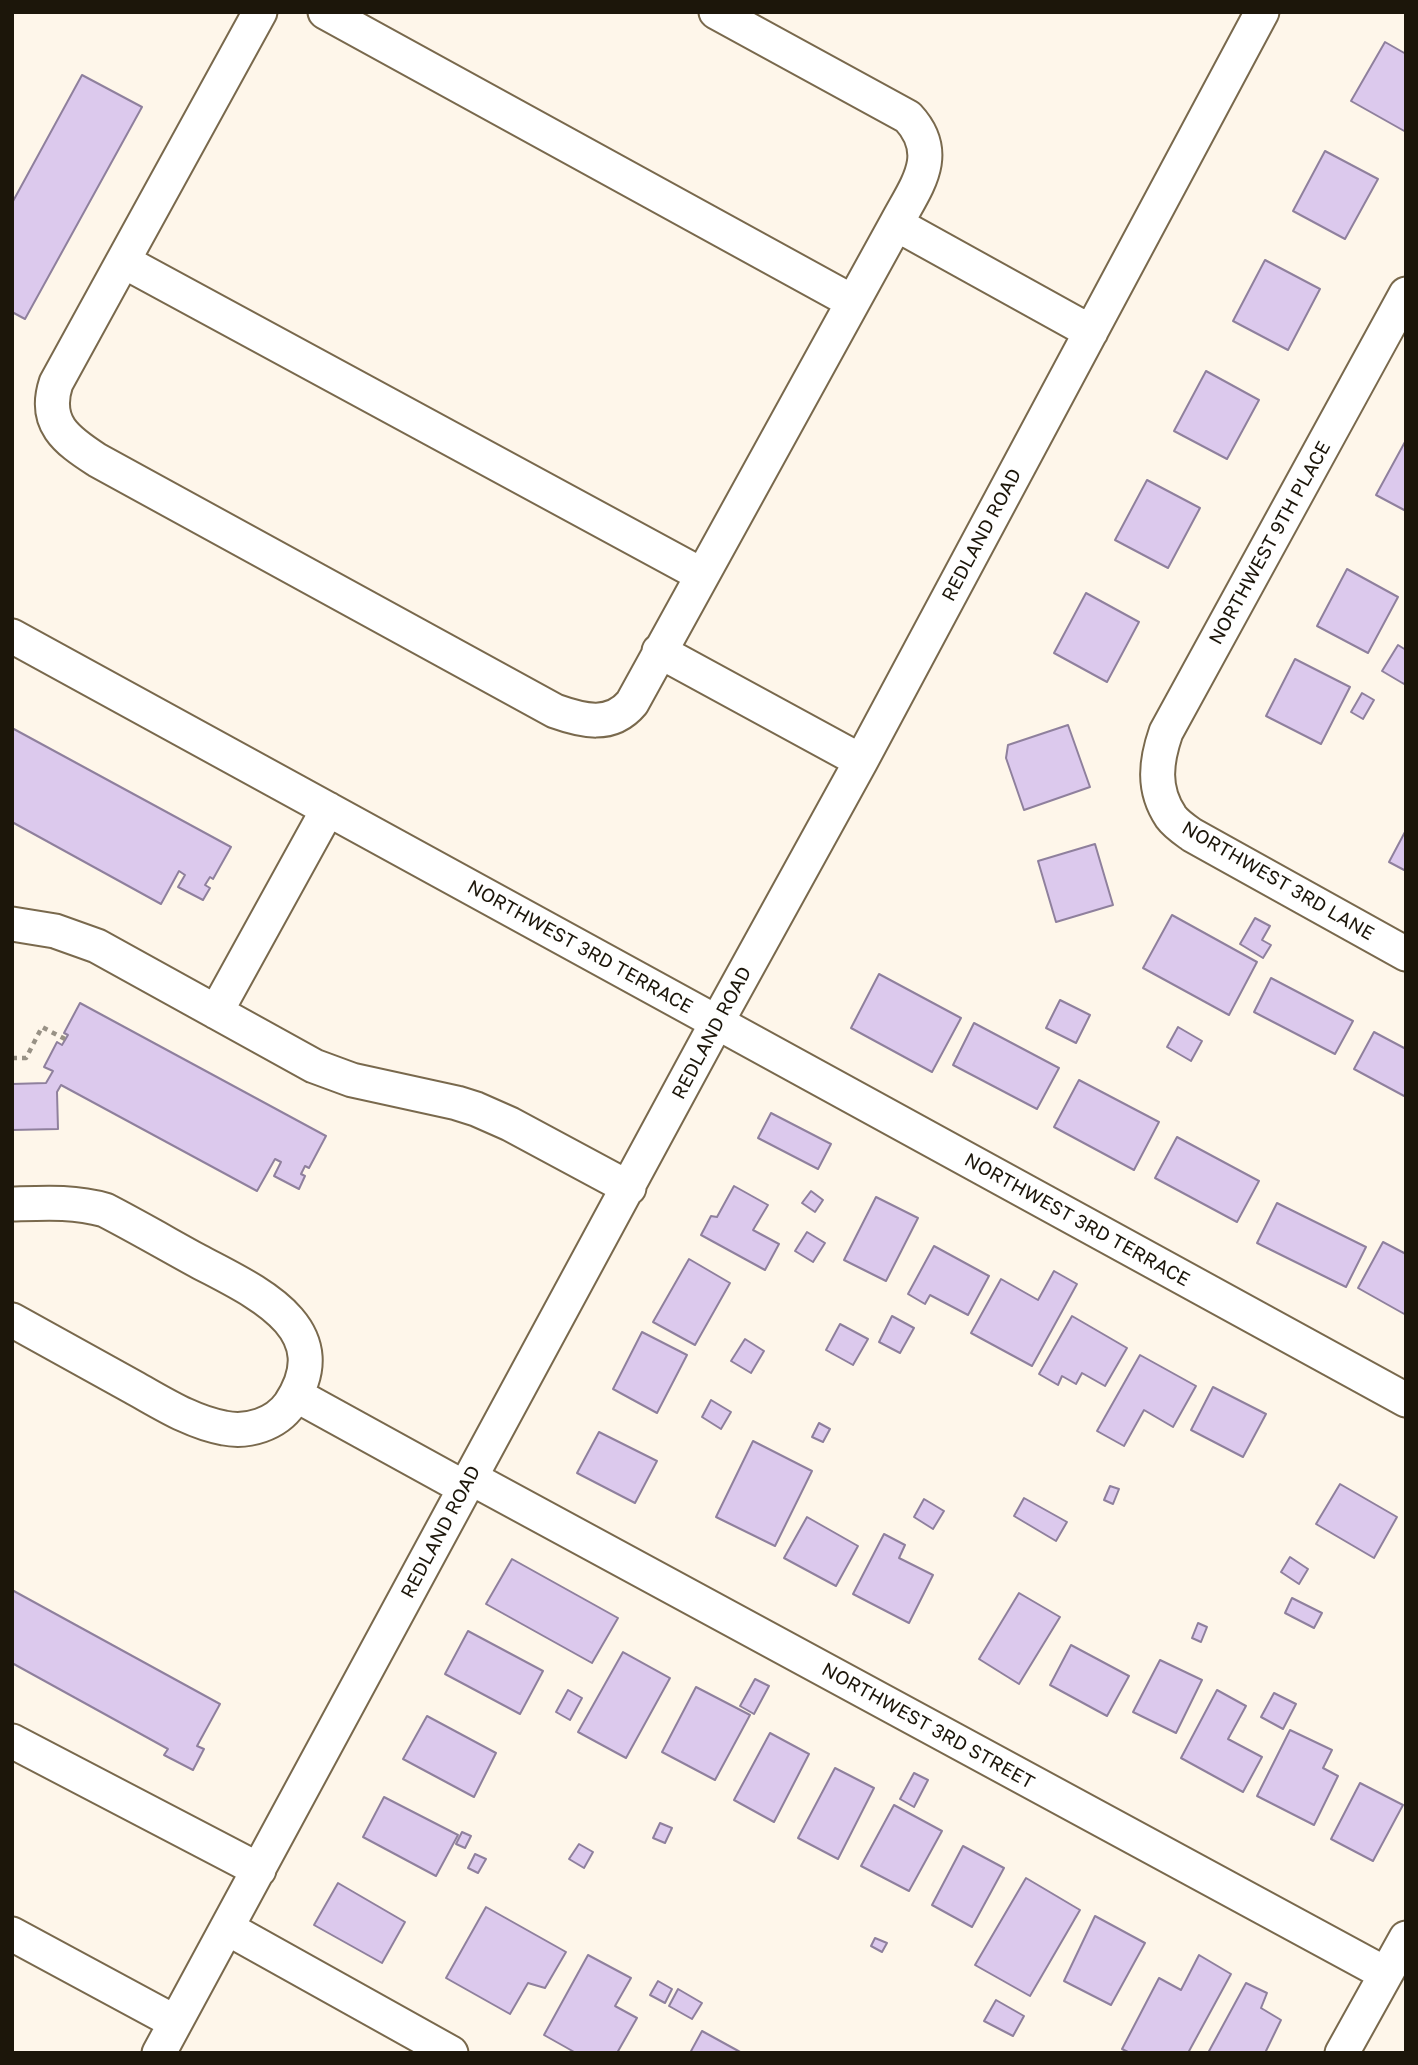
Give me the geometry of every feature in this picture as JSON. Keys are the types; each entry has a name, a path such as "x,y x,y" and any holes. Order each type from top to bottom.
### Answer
{"street":[{"path":"260,12 62,372 52,395 52,412 57,425 65,437 80,449 543,704 567,715 596,720 607,720 632,703 896,224 924,165 926,155 925,143 916,126 895,108 716,12"},
{"path":"325,12 853,302"},
{"name":"REDLAND ROAD","path":"159,2053 861,761 1262,12"},
{"path":"896,224 1091,332"},
{"path":"123,261 702,575"},
{"name":"NORTHWEST 9TH PLACE","path":"1162,798 1157,775 1158,756 1166,732 1406,294"},
{"name":"NORTHWEST 3RD TERRACE","path":"12,636 1406,1400"},
{"path":"659,651 861,761"},
{"name":"NORTHWEST 3RD LANE","path":"1162,798 1172,818 1192,835 1406,954"},
{"path":"216,1012 328,809"},
{"path":"12,924 55,931 97,946 332,1074 374,1086 457,1103 492,1115 629,1188"},
{"path":"12,1204 68,1203 105,1210 237,1282 279,1308 292,1323 300,1339 306,1370 296,1395 278,1417 266,1424 246,1429 226,1429 186,1416 12,1321"},
{"name":"NORTHWEST 3RD STREET","path":"296,1395 468,1483 1386,1974"},
{"path":"12,1741 259,1870"},
{"path":"227,1928 451,2053"},
{"path":"12,1934 175,2022"},
{"path":"1342,2053 1406,1938"}],"path":[{"path":"12,1058 26,1058 43,1027 65,1039"}],"building":[{"path":"1385,42 1406,54 1406,132 1351,101"},
{"path":"82,75 142,107 25,319 12,312 12,203"},
{"path":"1325,151 1378,179 1345,239 1293,211"},
{"path":"1265,260 1320,289 1288,350 1233,321"},
{"path":"1206,371 1259,400 1227,459 1174,431"},
{"path":"1406,440 1406,511 1376,495"},
{"path":"1147,480 1200,508 1168,568 1115,540"},
{"path":"1347,569 1398,597 1368,653 1317,626"},
{"path":"1086,593 1139,622 1107,682 1054,653"},
{"path":"1398,645 1406,650 1404,684 1382,671"},
{"path":"1295,659 1350,687 1321,744 1266,716"},
{"path":"1362,693 1374,700 1363,719 1351,712"},
{"path":"1068,725 1090,787 1024,810 1006,758 1008,745"},
{"path":"12,728 231,847 213,879 210,877 205,885 210,888 203,900 178,887 185,875 179,871 161,904 12,822"},
{"path":"1406,830 1406,871 1389,862"},
{"path":"1095,844 1113,905 1056,922 1038,861"},
{"path":"1172,915 1257,962 1229,1015 1143,968"},
{"path":"1255,918 1270,926 1262,940 1271,945 1263,958 1240,944"},
{"path":"879,974 961,1018 932,1072 851,1028"},
{"path":"1271,978 1353,1021 1335,1054 1254,1012"},
{"path":"1060,1000 1090,1015 1076,1043 1046,1028"},
{"path":"80,1003 326,1136 309,1168 305,1166 301,1174 305,1176 299,1189 274,1176 281,1162 275,1159 257,1191 61,1085 57,1092 58,1129 12,1130 12,1084 46,1083 53,1071 44,1067 57,1042 62,1045 68,1035 64,1033"},
{"path":"974,1023 1059,1068 1037,1109 953,1065"},
{"path":"1178,1027 1202,1041 1191,1061 1167,1047"},
{"path":"1374,1032 1406,1049 1406,1097 1354,1069"},
{"path":"1079,1080 1159,1122 1134,1170 1054,1127"},
{"path":"771,1113 831,1144 818,1169 758,1138"},
{"path":"1177,1137 1259,1181 1237,1222 1155,1178"},
{"path":"734,1186 768,1205 753,1230 779,1244 765,1270 701,1235 711,1216 717,1217"},
{"path":"811,1191 823,1200 815,1212 802,1203"},
{"path":"876,1197 918,1218 886,1281 844,1260"},
{"path":"1277,1203 1366,1247 1346,1287 1257,1243"},
{"path":"807,1232 825,1243 813,1262 795,1251"},
{"path":"1383,1242 1406,1254 1406,1315 1358,1288"},
{"path":"934,1246 989,1276 968,1315 930,1295 925,1304 908,1294"},
{"path":"689,1259 730,1283 695,1345 653,1322"},
{"path":"1054,1271 1077,1284 1032,1366 971,1333 1001,1279 1038,1300"},
{"path":"892,1316 914,1328 900,1353 879,1342"},
{"path":"1072,1316 1127,1348 1105,1386 1082,1373 1076,1384 1062,1376 1058,1385 1039,1374"},
{"path":"840,1324 868,1339 853,1365 826,1350"},
{"path":"642,1332 687,1355 657,1413 613,1389"},
{"path":"745,1339 764,1351 751,1373 731,1361"},
{"path":"1140,1355 1196,1386 1173,1427 1144,1410 1124,1446 1097,1431"},
{"path":"1213,1387 1266,1414 1243,1457 1191,1430"},
{"path":"711,1400 731,1412 721,1429 702,1417"},
{"path":"819,1423 830,1429 823,1442 812,1437"},
{"path":"599,1432 657,1461 635,1503 577,1473"},
{"path":"753,1441 812,1471 775,1546 716,1517"},
{"path":"1340,1484 1397,1517 1374,1558 1316,1524"},
{"path":"1110,1486 1119,1489 1113,1504 1104,1500"},
{"path":"1024,1498 1067,1522 1056,1541 1014,1516"},
{"path":"924,1499 944,1511 933,1529 914,1517"},
{"path":"807,1517 858,1546 836,1586 784,1558"},
{"path":"884,1534 905,1545 899,1558 933,1575 909,1623 853,1594"},
{"path":"1290,1557 1308,1569 1299,1584 1281,1572"},
{"path":"512,1559 618,1618 592,1663 486,1604"},
{"path":"12,1590 220,1704 197,1746 204,1749 193,1770 164,1755 168,1749 12,1663"},
{"path":"1019,1593 1060,1617 1019,1684 979,1659"},
{"path":"1292,1598 1322,1613 1314,1628 1285,1613"},
{"path":"1198,1623 1207,1627 1201,1642 1192,1638"},
{"path":"468,1631 543,1671 520,1714 445,1674"},
{"path":"1071,1645 1129,1676 1107,1716 1050,1685"},
{"path":"623,1652 670,1678 626,1758 578,1732"},
{"path":"1160,1660 1202,1680 1176,1733 1133,1712"},
{"path":"755,1679 769,1686 754,1714 740,1706"},
{"path":"696,1687 750,1715 715,1780 662,1752"},
{"path":"568,1690 582,1698 570,1720 556,1712"},
{"path":"1217,1690 1246,1706 1228,1739 1262,1757 1243,1792 1181,1758"},
{"path":"1274,1693 1296,1704 1283,1729 1261,1717"},
{"path":"427,1716 496,1753 474,1797 403,1759"},
{"path":"1290,1730 1332,1750 1323,1768 1338,1776 1314,1825 1257,1796"},
{"path":"770,1733 809,1754 774,1822 734,1800"},
{"path":"835,1768 874,1788 838,1859 798,1838"},
{"path":"914,1773 928,1780 914,1807 900,1799"},
{"path":"1360,1783 1403,1805 1373,1861 1331,1839"},
{"path":"384,1797 458,1835 436,1876 363,1837"},
{"path":"894,1805 942,1831 909,1891 861,1866"},
{"path":"660,1823 672,1828 665,1843 653,1838"},
{"path":"462,1832 471,1836 465,1848 456,1844"},
{"path":"579,1844 593,1852 584,1868 569,1859"},
{"path":"963,1846 1004,1868 972,1927 932,1905"},
{"path":"475,1854 486,1859 478,1873 468,1868"},
{"path":"1026,1878 1080,1910 1030,1996 975,1965"},
{"path":"338,1883 405,1922 382,1963 314,1925"},
{"path":"486,1907 566,1952 545,1988 528,1983 510,2014 446,1978"},
{"path":"1095,1916 1145,1943 1111,2005 1064,1981"},
{"path":"875,1938 887,1943 882,1952 871,1946"},
{"path":"588,1955 631,1978 615,2006 637,2018 617,2053 576,2053 544,2035"},
{"path":"1199,1955 1231,1974 1188,2053 1130,2053 1122,2049 1159,1978 1181,1990"},
{"path":"658,1981 672,1989 665,2003 650,1995"},
{"path":"1246,1983 1267,1993 1261,2008 1281,2020 1265,2053 1208,2053"},
{"path":"678,1989 702,2003 692,2019 669,2006"},
{"path":"996,2000 1024,2016 1013,2036 984,2021"},
{"path":"702,2031 742,2053 690,2053"}]}
